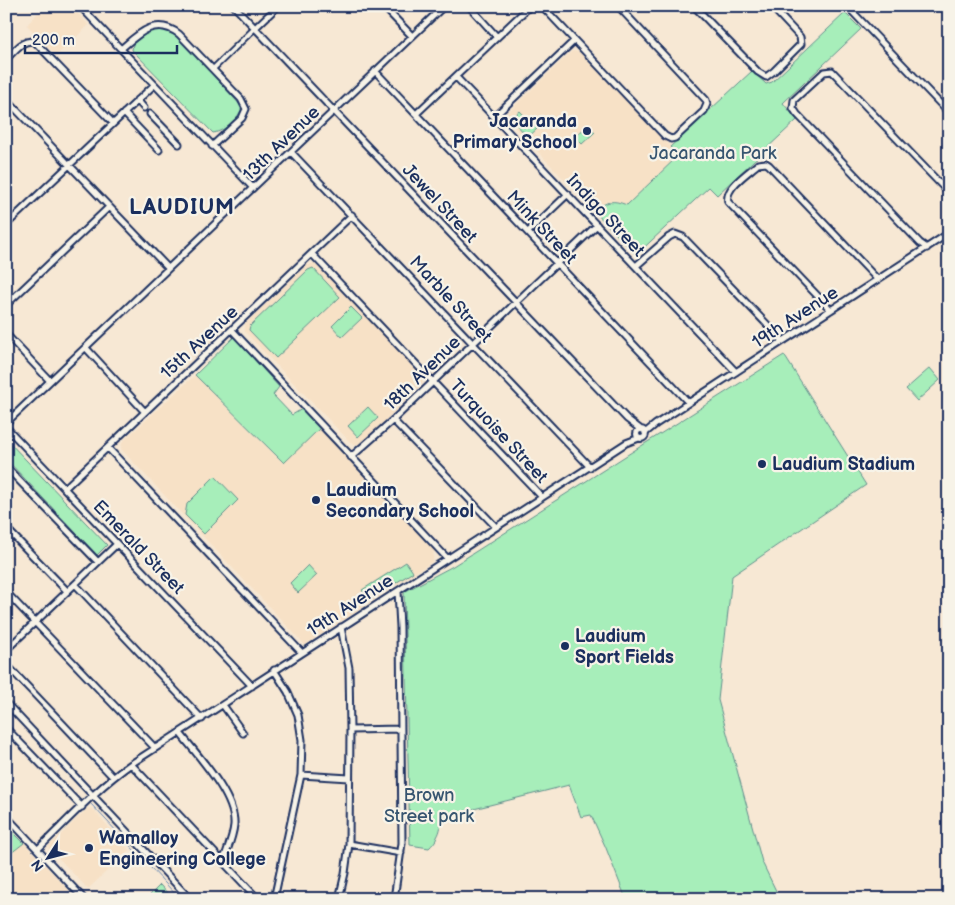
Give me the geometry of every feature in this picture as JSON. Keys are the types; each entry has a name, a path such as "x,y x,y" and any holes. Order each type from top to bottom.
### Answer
{"street":[{"path":"80,6 253,188"},
{"name":"Jewel Street","path":"234,6 640,432"},
{"path":"213,69 278,6"},
{"path":"383,6 412,36"},
{"name":"13th Avenue","path":"6,422 444,6"},
{"path":"469,6 497,37"},
{"path":"416,114 530,6"},
{"path":"542,6 665,136 670,139 677,137 704,111 708,104 618,6"},
{"path":"694,6 764,76 770,75 801,44 800,37 771,6"},
{"path":"848,6 949,113"},
{"path":"121,49 146,29 164,27 179,34 213,69 241,99 246,109 242,118 212,146"},
{"path":"494,117 574,41"},
{"path":"6,59 24,42 35,42 113,123"},
{"name":"Mink Street","path":"375,71 688,402"},
{"path":"925,249 794,111 792,104 794,100 824,72 832,71 949,193"},
{"name":"Indigo Street","path":"456,77 736,372"},
{"path":"6,225 154,84"},
{"path":"6,99 168,268"},
{"path":"137,100 144,108"},
{"path":"124,113 159,150"},
{"path":"150,114 179,144"},
{"name":"Marble Street","path":"291,152 590,467"},
{"path":"831,310 728,202 729,191 758,164 766,163 772,168 878,280"},
{"path":"528,232 568,194"},
{"path":"6,305 109,207"},
{"name":"15th Avenue","path":"64,488 352,215"},
{"name":"18th Avenue","path":"352,457 597,225"},
{"path":"636,266 669,237 675,234 683,236 783,341"},
{"name":"19th Avenue","path":"38,850 93,795 131,764 590,467 640,432 656,424 949,234"},
{"name":"Turquoise Street","path":"312,254 542,497"},
{"path":"232,330 447,558"},
{"path":"6,334 50,381"},
{"path":"86,348 145,412"},
{"path":"393,420 496,527"},
{"name":"Emerald Street","path":"6,427 252,686"},
{"path":"108,448 302,653"},
{"path":"6,467 98,562"},
{"path":"6,528 67,591"},
{"path":"6,650 117,544"},
{"path":"75,584 202,719"},
{"path":"394,899 401,853 400,627 398,591"},
{"path":"6,592 156,748"},
{"path":"339,899 349,844 350,730 349,668 341,628"},
{"path":"6,664 113,777"},
{"path":"274,670 288,692 298,715 302,740 301,775 274,899"},
{"path":"6,703 190,899"},
{"path":"223,705 243,733"},
{"path":"6,728 82,807"},
{"path":"350,730 401,729"},
{"path":"180,732 221,787 232,810 234,826 223,862"},
{"path":"131,764 258,899"},
{"path":"301,775 349,778"},
{"path":"6,816 84,899"},
{"path":"349,844 401,853"}],"shaded area":[{"path":"44,6 71,6 89,25 56,56 27,25"},
{"name":"Jacaranda Primary School","path":"572,51 579,52 679,155 627,205 616,201 606,202 594,211 504,116"},
{"path":"314,263 423,376 422,384 360,445 353,445 245,332 245,324 306,266"},
{"name":"Laudium Secondary School","path":"195,375 283,463 320,428 434,550 433,561 305,645 121,449 122,442"},
{"name":"Wamalloy Engineering College","path":"88,808 93,809 129,850 88,889 48,847"},
{"path":"24,843 77,899 6,899 6,857"}],"green space":[{"name":"Jacaranda Park","path":"845,13 861,29 783,103 797,120 717,195 709,187 636,255 594,211 610,202 627,205 679,155 670,147 752,71 766,84 772,82"},
{"path":"162,29 176,34 242,107 235,119 222,130 213,133 132,50 133,44 148,32"},
{"path":"520,111 537,129 528,137 511,119"},
{"path":"588,125 595,132 582,144 575,137"},
{"path":"313,268 340,297 276,358 249,330 250,326 308,270"},
{"path":"351,307 362,318 342,337 332,326"},
{"path":"234,337 279,387 273,395 292,415 302,409 320,428 284,463 195,375"},
{"name":"Laudium Sport Fields","path":"784,355 866,485 732,576 718,700 762,862 780,899 626,899 591,815 581,817 569,785 454,814 443,821 436,840 429,848 410,845 404,592 453,566"},
{"path":"930,368 940,380 917,401 906,389"},
{"path":"368,407 378,418 358,437 348,426"},
{"path":"6,439 107,545 97,555 6,459"},
{"path":"215,476 238,500 204,534 185,515 187,504"},
{"path":"406,562 413,572 369,600 362,590"},
{"path":"308,565 317,575 298,593 290,583"},
{"path":"6,825 24,843 6,857"},
{"path":"160,885 173,899 146,899"}],"waterway":[{"path":"91,804 180,899"}],"place":[{"name":"Jacaranda Primary School","path":"587,131"},
{"name":"Laudium Stadium","path":"762,464"},
{"name":"Laudium Secondary School","path":"316,500"},
{"name":"Laudium Sport Fields","path":"565,646"},
{"name":"Wamalloy Engineering College","path":"89,848"}],"district":[{"name":"LAUDIUM","path":"182,206"}],"park label":[{"name":"Brown Street park","path":"429,805"}]}
